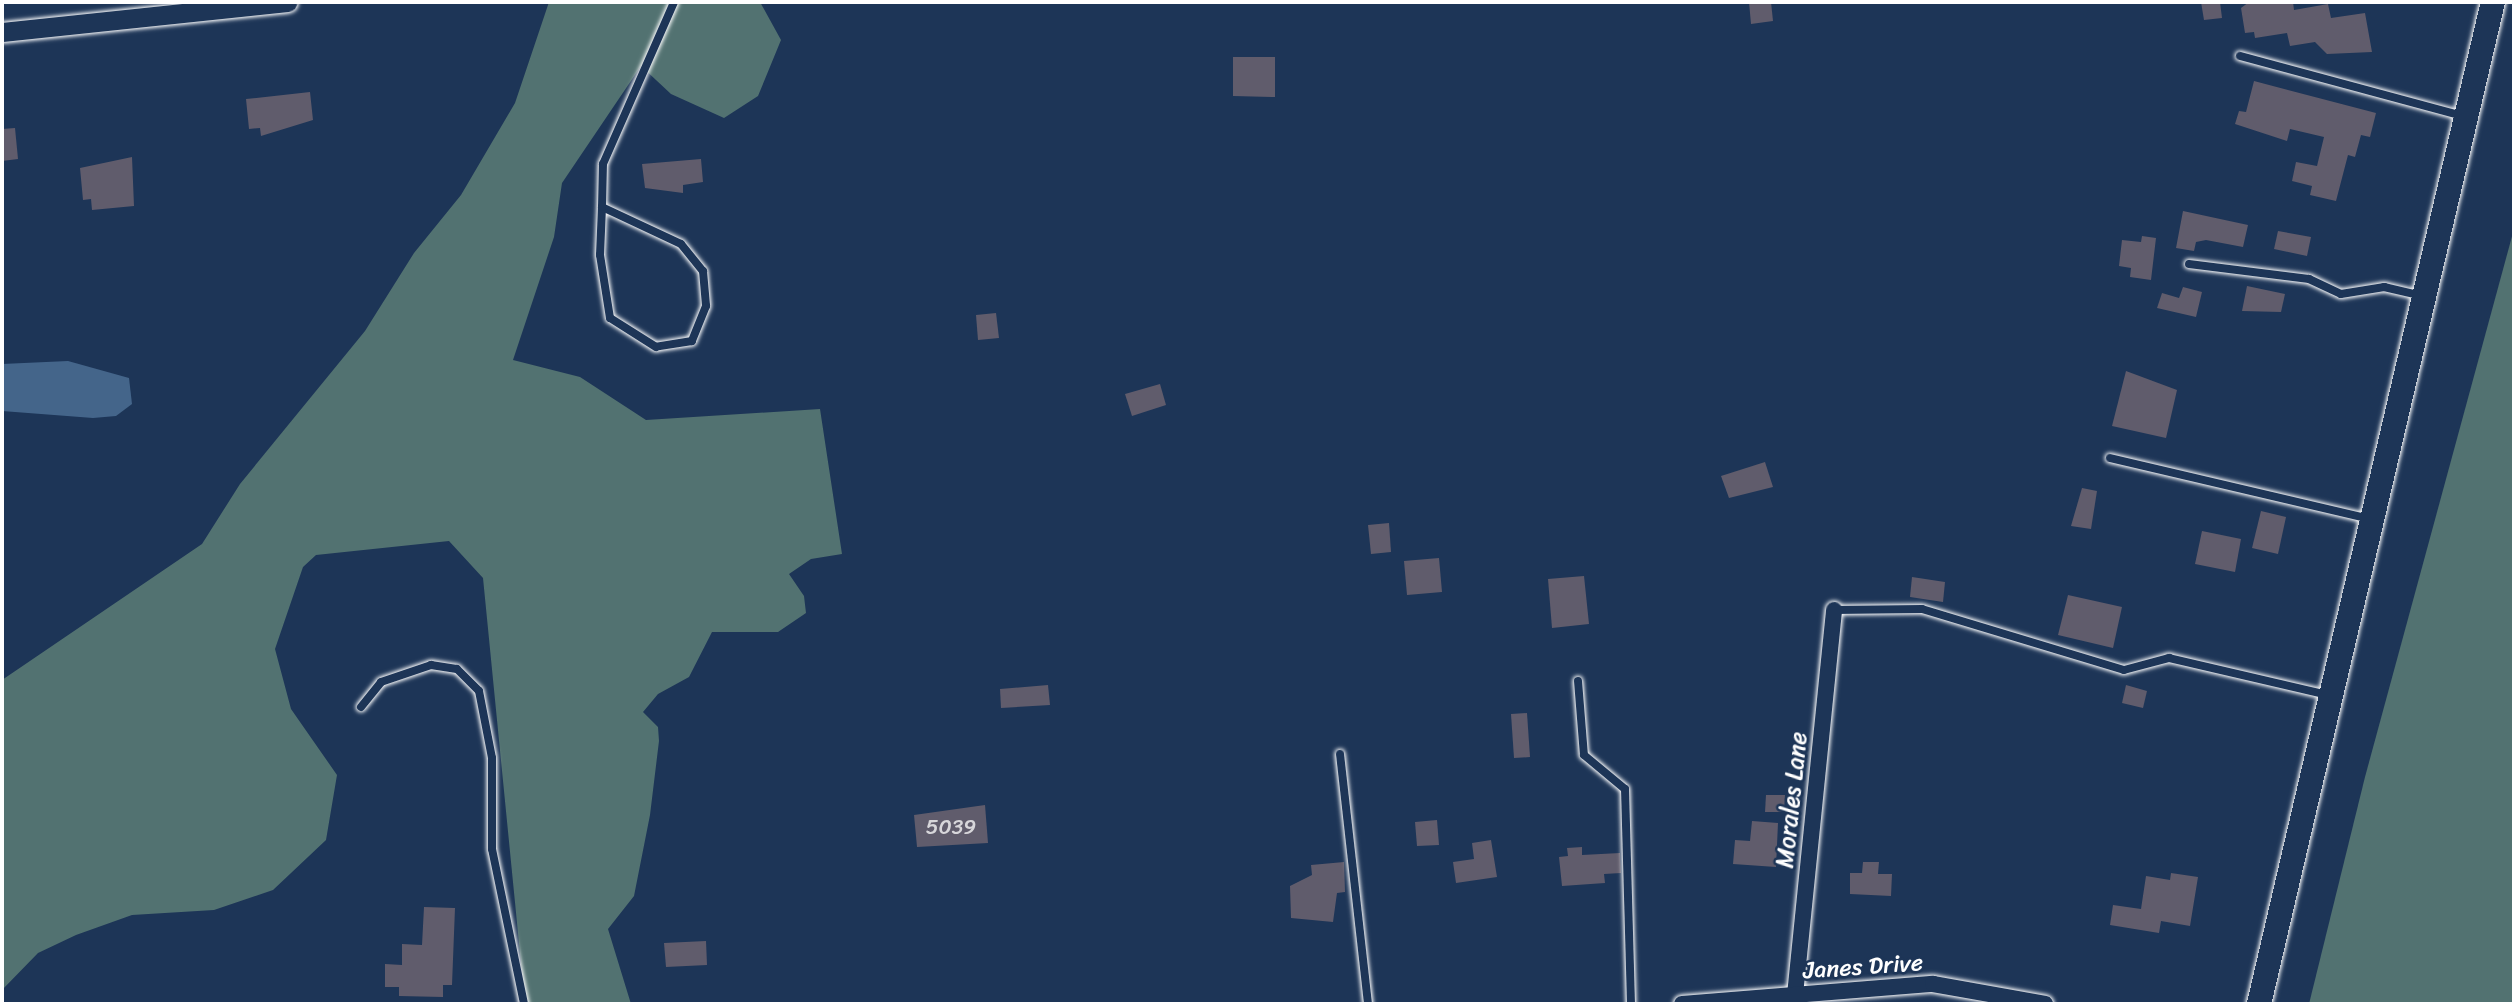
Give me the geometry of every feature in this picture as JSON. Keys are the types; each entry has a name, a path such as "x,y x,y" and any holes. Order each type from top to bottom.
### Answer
{"main road":[{"path":"2259,1004 2493,2"}],"street":[{"path":"2,32 287,2"},
{"name":"Morales Lane","path":"1795,995 1834,610"},
{"name":"Janes Drive","path":"1682,1004 1933,984 2045,1004"}],"lane":[{"path":"602,207 681,244 703,271 706,306 692,341 656,347 610,318 602,207 603,164 674,2"},
{"path":"2240,56 2466,117"},
{"path":"2189,264 2309,279 2341,294 2384,287 2425,296"},
{"path":"2110,458 2372,520"},
{"path":"1834,610 1922,609 2124,670 2169,658 2331,696"},
{"path":"361,707 382,681 431,665 457,669 479,691 492,758 492,849 524,1004"},
{"path":"1578,681 1584,755 1625,789 1631,1004"},
{"path":"1340,754 1368,1004"}],"green space":[{"path":"549,2 760,2 781,40 758,96 724,118 671,94 641,66 562,183 554,237 513,360 580,377 646,420 820,409 842,554 811,559 789,574 804,596 806,613 778,632 712,632 689,677 658,694 643,712 658,727 659,741 650,815 634,896 608,929 631,1004 525,1004 483,578 449,541 316,555 303,567 275,649 291,709 337,775 326,840 273,890 214,910 132,915 76,935 38,953 2,990 2,680 202,544 240,484 365,331 414,253 461,195 515,103"},
{"path":"2514,229 2514,1004 2309,1004 2365,777"}],"water":[{"path":"68,361 129,378 132,404 116,416 93,418 2,411 2,364"}],"building":[{"path":"1749,2 1771,2 1773,21 1751,24"},
{"path":"2201,2 2220,2 2222,18 2204,20"},
{"path":"2249,2 2293,2 2294,10 2328,4 2331,18 2365,13 2372,52 2327,54 2315,42 2290,46 2287,33 2255,38 2254,32 2245,33 2241,8"},
{"path":"1233,57 1275,57 1275,97 1233,96"},
{"path":"2254,81 2376,113 2370,137 2361,135 2355,157 2348,155 2336,201 2310,195 2312,186 2292,181 2296,162 2317,166 2324,137 2290,129 2287,141 2235,124 2239,111 2246,112"},
{"path":"310,92 313,120 261,136 260,128 249,129 246,99"},
{"path":"15,128 18,159 2,161 2,129"},
{"path":"132,157 134,206 92,210 91,199 83,200 80,168"},
{"path":"701,159 703,182 683,185 683,193 645,188 642,164"},
{"path":"2183,211 2248,225 2243,247 2206,240 2196,242 2194,251 2176,248"},
{"path":"2278,231 2311,237 2307,256 2274,249"},
{"path":"2142,236 2156,238 2151,280 2130,277 2131,268 2119,266 2122,240 2141,242"},
{"path":"2247,286 2285,294 2281,312 2242,311"},
{"path":"2183,287 2202,292 2196,317 2157,308 2162,293 2179,298"},
{"path":"996,313 999,338 978,340 976,315"},
{"path":"2126,371 2177,390 2166,438 2112,426"},
{"path":"1160,384 1166,405 1132,416 1125,394"},
{"path":"1765,462 1773,487 1729,498 1721,476"},
{"path":"2082,488 2097,491 2091,529 2071,526"},
{"path":"2261,511 2286,517 2278,554 2252,548"},
{"path":"1389,523 1391,552 1371,554 1368,525"},
{"path":"2202,531 2241,539 2235,572 2195,564"},
{"path":"1439,558 1442,592 1407,595 1404,561"},
{"path":"1584,576 1589,624 1552,628 1548,579"},
{"path":"1912,577 1945,582 1943,602 1910,597"},
{"path":"2068,595 2122,607 2113,648 2058,635"},
{"path":"1048,685 1050,705 1001,708 1000,689"},
{"path":"2126,685 2147,691 2143,708 2122,703"},
{"path":"1527,713 1530,757 1514,758 1511,714"},
{"path":"1766,795 1785,795 1784,812 1765,812"},
{"path":"985,805 988,843 917,847 914,815"},
{"path":"1437,820 1439,845 1417,846 1415,822"},
{"path":"1752,821 1778,823 1776,867 1733,864 1735,840 1750,841"},
{"path":"1491,840 1497,877 1456,883 1453,862 1474,859 1472,843"},
{"path":"1582,847 1582,855 1620,853 1621,873 1604,874 1605,883 1562,886 1559,857 1568,856 1567,848"},
{"path":"1344,862 1345,892 1337,893 1333,922 1291,918 1290,886 1312,875 1311,865"},
{"path":"1863,862 1879,862 1878,874 1892,874 1891,896 1850,894 1850,873 1862,873"},
{"path":"2171,873 2198,877 2190,926 2161,921 2159,933 2110,925 2113,905 2141,909 2146,876 2170,880"},
{"path":"424,907 455,908 452,985 443,985 443,997 399,996 399,987 385,987 385,964 402,965 402,944 422,945"},
{"path":"706,941 707,965 666,967 664,943"}]}
